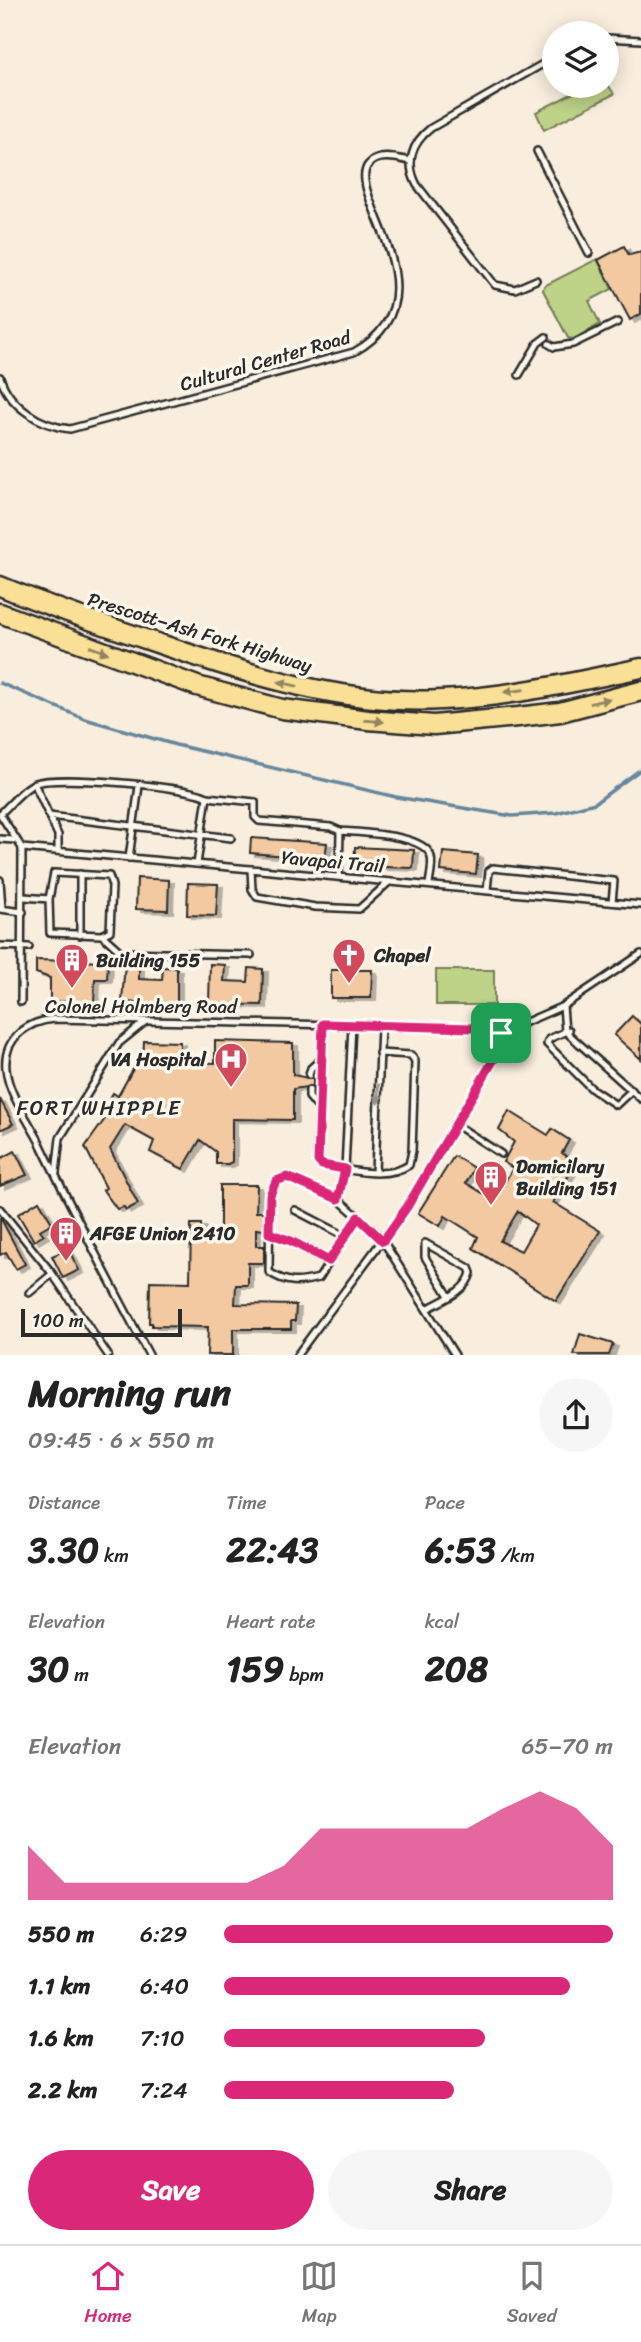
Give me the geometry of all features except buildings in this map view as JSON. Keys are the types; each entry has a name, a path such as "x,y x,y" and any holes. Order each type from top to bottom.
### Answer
{"main road":[{"name":"Prescott–Ash Fork Highway","path":"0,586 55,609 290,685 371,696 440,701 581,681 641,668"},
{"path":"0,613 197,686 282,709 368,720 434,725 518,717 559,712 641,691"},
{"path":"581,681 641,660"}],"lane":[{"path":"619,39 641,40"},
{"path":"536,280 515,289 495,285 417,185 412,175 411,161 415,145 431,128 542,64"},
{"path":"537,151 589,253"},
{"name":"Cultural Center Road","path":"0,377 23,410 47,424 70,429 354,352 381,331 391,311 396,288 395,266 368,189 367,170 370,163 380,158 411,161"},
{"path":"549,344 554,347 573,344 618,322"},
{"path":"519,375 538,342 546,337"},
{"path":"21,1002 26,947 22,848 14,840 0,814 34,783 55,780 197,792 207,797 255,802 255,817 259,821 331,827 340,831 403,838 423,845 431,856 429,884"},
{"path":"34,783 58,835 58,851"},
{"path":"129,858 139,786"},
{"path":"197,864 207,797"},
{"path":"49,816 232,838"},
{"path":"339,877 340,831"},
{"path":"0,839 14,840"},
{"name":"Yavapai Trail","path":"22,848 641,905"},
{"path":"487,890 489,871 493,868 614,881 612,902"},
{"path":"251,869 252,889 257,897 315,907 359,909 389,881"},
{"path":"52,874 80,874 109,876 112,886 110,931 102,935 50,933 52,874"},
{"path":"79,935 80,874"},
{"path":"0,880 1,909 23,912"},
{"path":"24,897 50,899"},
{"path":"102,935 121,952 251,955"},
{"path":"0,946 26,947"},
{"path":"297,1355 407,1207 494,1059 501,1033 563,1006 641,954"},
{"path":"563,1006 567,1031 641,1099"},
{"name":"Colonel Holmberg Road","path":"149,1355 9,1083 6,1054 18,1033 40,1020 55,1018 473,1028 501,1033"},
{"path":"56,1176 56,1152 66,1128 119,1043 148,1020"},
{"path":"323,1024 318,1161 322,1165 374,1172 400,1171 409,1165 412,1151 415,1061 411,1055 379,1053"},
{"path":"338,1199 345,1169 352,1025"},
{"path":"374,1172 382,1026"},
{"path":"567,1031 549,1039 547,1044 592,1089 616,1105 632,1090"},
{"path":"309,1075 311,1068 321,1059"},
{"path":"309,1090 309,1097 319,1109"},
{"path":"455,1124 501,1154"},
{"path":"358,1217 319,1278 299,1283 281,1280 269,1272 270,1195 276,1181 287,1177 338,1199 358,1217 383,1241 455,1355"},
{"path":"0,1209 52,1275 108,1355"},
{"path":"295,1210 345,1236"},
{"path":"269,1233 329,1261"},
{"path":"427,1309 449,1296 469,1280 469,1268 425,1243 425,1257 449,1296"},
{"path":"29,1293 52,1275"}],"green space":[{"path":"563,98 606,98 544,130 536,112"},
{"path":"597,259 612,289 589,301 600,324 573,339 568,338 543,290 544,286"},
{"path":"436,970 494,970 494,1005 436,1005"}],"waterway":[{"path":"0,683 85,719 176,745 396,797 512,816 556,813 595,803 641,769"}],"place":[{"name":"Chapel","path":"349,985"},
{"name":"Building 155","path":"72,990"},
{"name":"VA Hospital","path":"231,1089"},
{"name":"Domicilary Building 151","path":"491,1207"},
{"name":"AFGE Union 2410","path":"66,1263"}],"district":[{"name":"FORT WHIPPLE","path":"99,1108"}],"route":[{"path":"323,1024 473,1028 501,1033 494,1059 407,1207 383,1241 358,1217 329,1261 269,1233 270,1195 276,1181 287,1177 338,1199 345,1169 322,1165 318,1161 317,1153 323,1024"}]}
